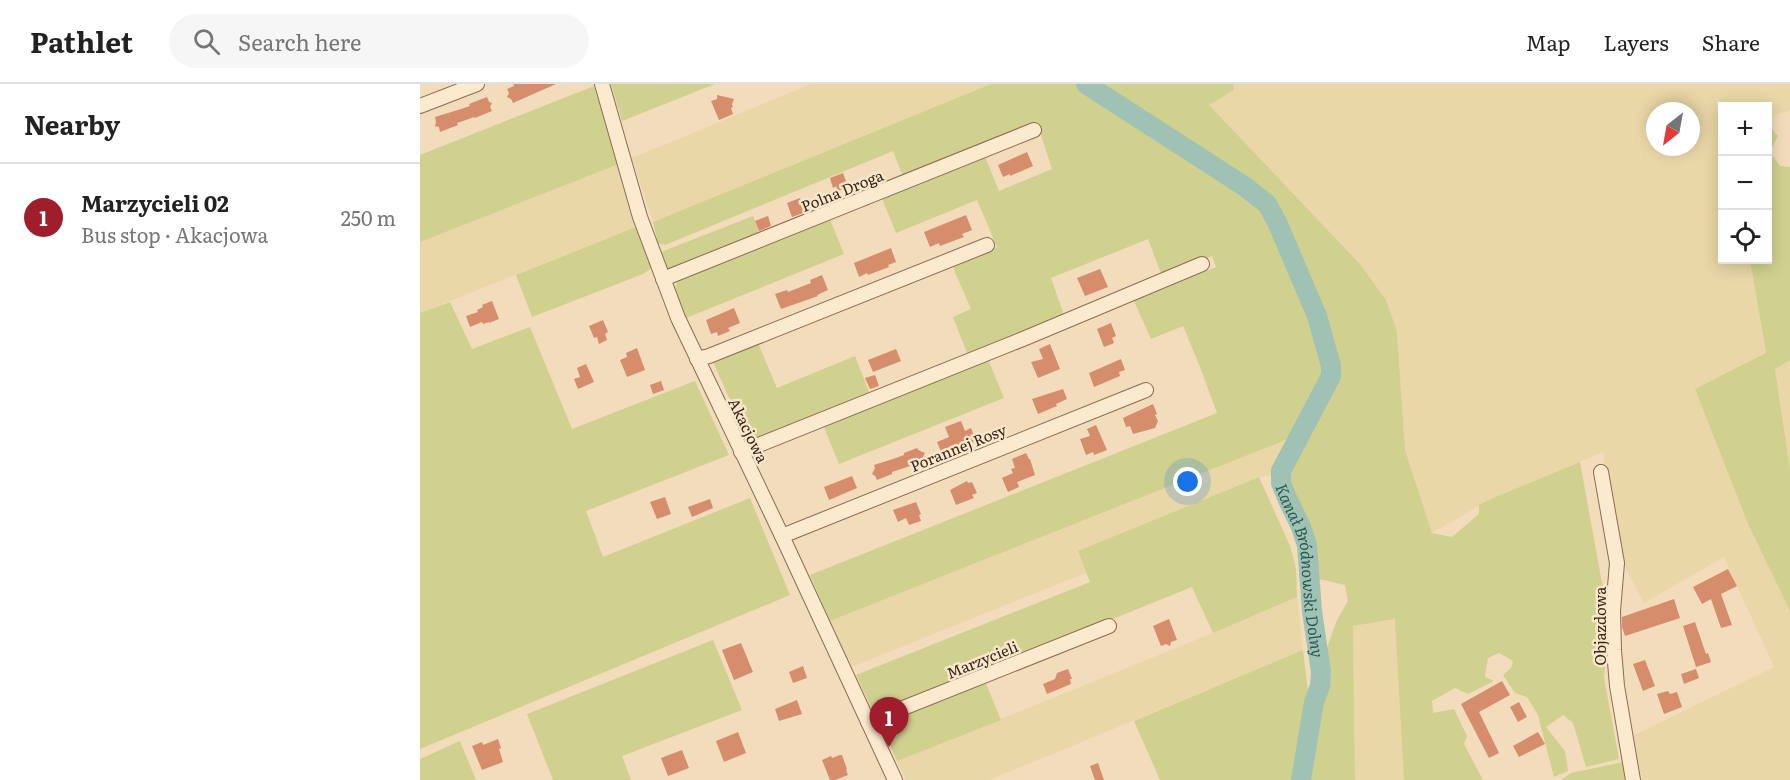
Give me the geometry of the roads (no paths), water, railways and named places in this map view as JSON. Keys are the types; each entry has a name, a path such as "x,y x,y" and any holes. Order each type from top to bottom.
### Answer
{"street":[{"path":"420,106 477,84"},
{"name":"Akacjowa","path":"602,84 640,217 663,279 697,359 895,780"},
{"name":"Polna Droga","path":"663,279 1034,130"},
{"path":"697,359 987,245"},
{"path":"741,452 1023,339 1202,264"},
{"name":"Porannej Rosy","path":"782,536 1146,390"},
{"name":"Objazdowa","path":"1601,472 1617,563 1614,650 1617,686 1633,780"},
{"name":"Marzycieli","path":"868,722 1109,626"}],"waterway":[{"name":"Kanał Bródnowski Dolny","path":"1086,84 1244,186 1267,204 1317,316 1331,366 1331,376 1281,471 1281,483 1307,545 1312,611 1321,672 1301,780"}],"place":[{"name":"Marzycieli 02","path":"889,747"}]}
